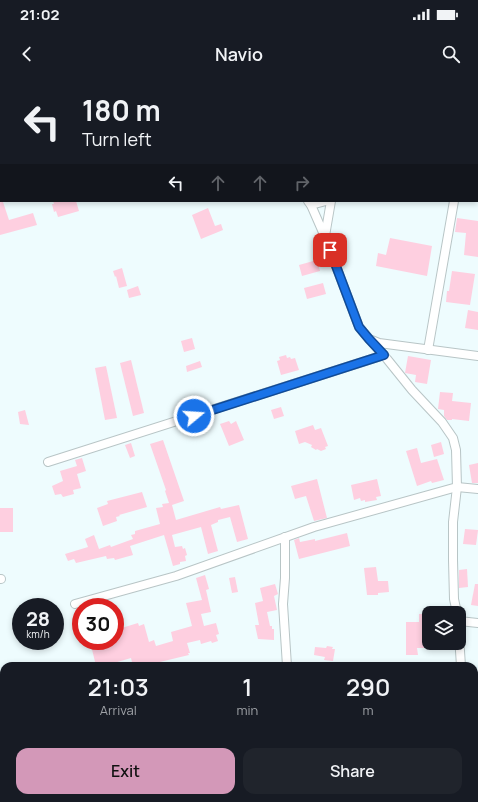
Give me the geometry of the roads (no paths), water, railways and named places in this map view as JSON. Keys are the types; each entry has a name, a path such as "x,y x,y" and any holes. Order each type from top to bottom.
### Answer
{"street":[{"path":"325,237 331,202"},
{"path":"428,350 454,202"},
{"path":"309,203 325,237 359,327 412,390 442,422 453,438 456,450 457,487 452,522 454,599 456,606"},
{"path":"369,339 379,343 478,356"},
{"path":"48,462 384,355"},
{"path":"97,598 176,576 314,527 457,487 478,489"},
{"path":"285,537 285,578 283,604 287,662"},
{"path":"466,622 478,623"},
{"path":"460,650 461,662"}]}
